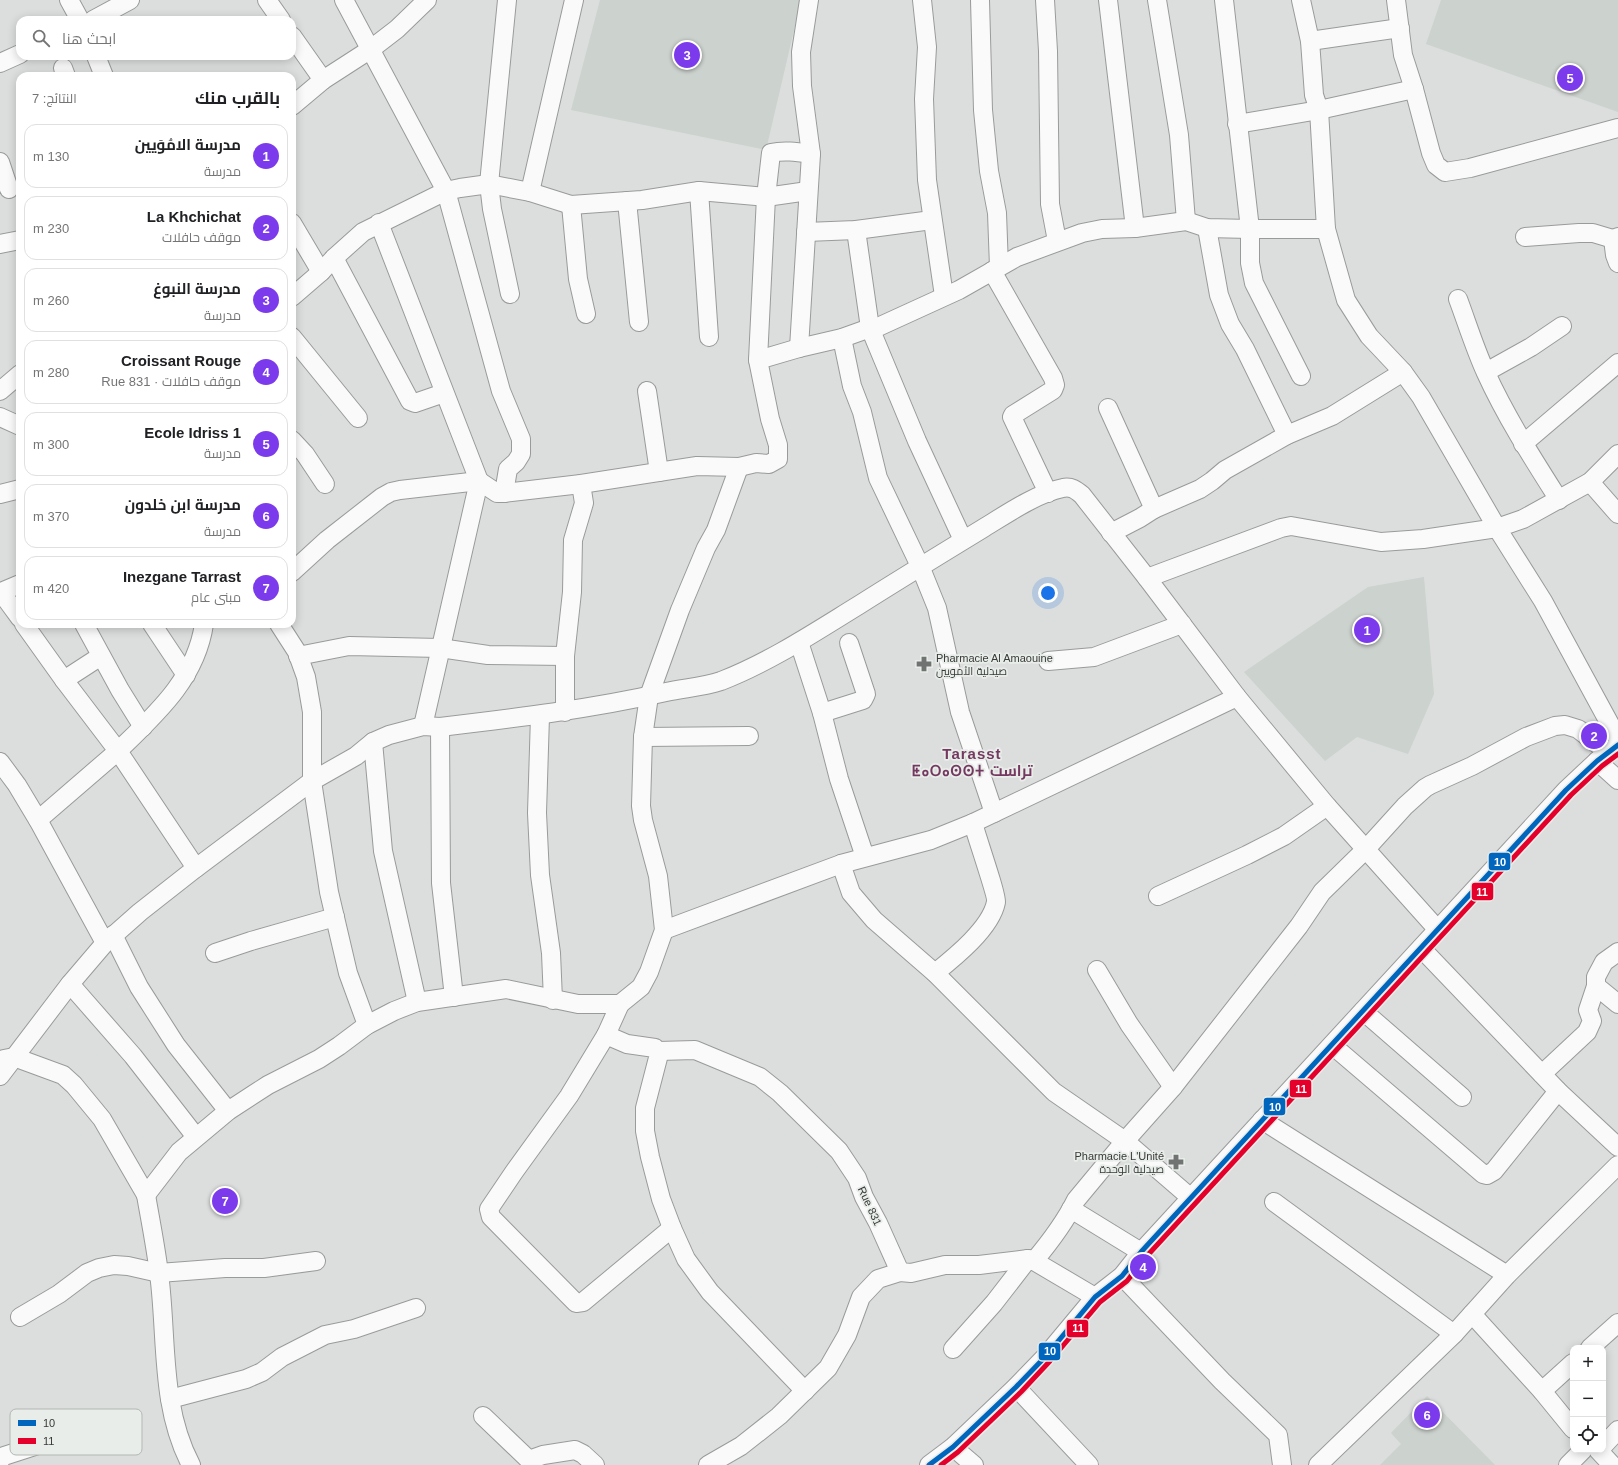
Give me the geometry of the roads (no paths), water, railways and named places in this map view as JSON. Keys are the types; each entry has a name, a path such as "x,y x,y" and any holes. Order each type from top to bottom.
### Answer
{"street":[{"path":"69,0 78,16"},
{"path":"100,16 130,0"},
{"path":"267,0 278,16"},
{"path":"344,0 446,192 500,391 521,439 521,454 516,462 508,469 504,493"},
{"path":"296,103 324,80 371,49 397,29 427,0"},
{"path":"507,0 489,184 492,209 510,294"},
{"path":"530,192 574,0"},
{"path":"799,348 811,154 802,86 801,52 809,0"},
{"path":"922,0 927,47 924,99 927,180 944,296"},
{"path":"980,0 983,110 989,171 997,213 996,269 1053,378 1055,385 1053,390 1012,417 1048,493"},
{"path":"1045,0 1050,204 1057,241"},
{"path":"1108,0 1135,228"},
{"path":"1157,0 1179,135 1186,221"},
{"path":"1224,0 1250,229 1250,263 1254,283 1301,376"},
{"path":"1301,0 1310,41 1314,95 1319,110 1326,229 1346,300 1369,336 1403,372 1421,397 1497,528 1543,601 1610,749 1618,780"},
{"path":"1396,0 1403,55 1414,89 1431,153 1436,165 1446,172 1470,168 1618,128"},
{"path":"1310,41 1400,28"},
{"path":"296,42 324,80"},
{"path":"0,63 16,56"},
{"path":"98,60 102,72"},
{"path":"1237,124 1319,110 1414,89"},
{"path":"296,568 327,540 382,497 391,492 479,481 497,492 504,493 581,484 659,472 673,468 697,466 739,467 756,463 769,464 778,459 778,445 770,419 758,360 766,197 771,153 778,151 811,154"},
{"path":"0,162 10,189"},
{"path":"296,293 321,272 363,232 446,192 460,188 489,184 530,192 571,205 627,201 699,191 766,197 808,191"},
{"path":"699,191 710,337"},
{"path":"627,201 639,322"},
{"path":"571,205 578,279 586,314"},
{"path":"806,232 856,230 932,220"},
{"path":"758,360 878,327 959,290 1017,257 1057,241 1095,230 1135,228 1186,221 1207,228 1326,229"},
{"path":"379,223 479,481 440,648 431,727 441,883 454,997"},
{"path":"1207,228 1219,295 1230,324 1245,349 1287,435"},
{"path":"296,230 321,272"},
{"path":"856,230 870,328 917,441 963,540"},
{"path":"1525,238 1579,233 1615,238 1615,255 1618,264"},
{"path":"0,244 16,241"},
{"path":"334,258 410,401 415,403 444,393"},
{"path":"1458,299 1486,372 1523,444 1559,500"},
{"path":"1486,372 1531,347 1562,326"},
{"path":"842,338 852,386 862,412 878,478 920,566 937,608 960,712 994,813"},
{"path":"296,342 358,418"},
{"path":"1523,444 1618,363"},
{"path":"1111,533 1154,509 1200,489 1225,470 1287,435 1332,416 1403,372"},
{"path":"0,392 16,378"},
{"path":"646,391 659,472"},
{"path":"1108,408 1154,509"},
{"path":"0,417 16,424"},
{"path":"296,444 305,454 325,484"},
{"path":"1147,578 1274,530 1291,526 1381,542 1423,539 1497,528 1523,519 1590,482 1618,454"},
{"path":"672,1228 583,1302 576,1303 491,1217 489,1209 569,1096 606,1035 620,1004 641,987 649,972 664,930 658,876 643,820 641,794 643,738 649,696 680,610 706,548 716,530 739,467"},
{"path":"1590,482 1618,514"},
{"path":"565,712 565,656 572,592 573,540 584,503 581,484"},
{"path":"0,1076 7,1058 109,939 196,868 312,781 356,756 373,742 389,736 431,727 540,716 684,688 706,686 761,662 799,642 920,566 1015,509 1048,493 1065,487 1074,488 1082,495 1237,697 1327,806 1438,930"},
{"path":"0,494 16,490"},
{"path":"16,585 1,591 16,612"},
{"path":"1048,661 1094,657 1182,624"},
{"path":"27,628 118,751 196,868"},
{"path":"86,628 120,690 143,726"},
{"path":"155,628 186,675"},
{"path":"38,820 118,751 164,705 186,675 197,654 203,628"},
{"path":"281,628 298,656 306,677 312,712 312,781 329,892 348,973 367,1025"},
{"path":"799,642 822,713 839,779 865,857"},
{"path":"822,713 863,700 866,694 849,643"},
{"path":"298,656 349,646 440,648 488,655 565,656"},
{"path":"64,680 101,656"},
{"path":"664,930 841,864 931,840 973,823 1237,697"},
{"path":"540,716 537,813 540,875 552,953 553,1000"},
{"path":"953,1349 1031,1260 1046,1246 1071,1210 1076,1200 1125,1141 1173,1088 1299,926 1322,892 1366,849 1405,806 1430,785 1472,766 1541,730 1555,726 1565,725 1578,729 1610,749"},
{"path":"643,738 749,736"},
{"path":"373,742 383,851 417,1002"},
{"path":"929,1465 953,1447 1016,1387 1045,1356 1095,1297 1122,1276 1141,1252 1566,790 1610,749"},
{"path":"2,770 38,820 109,939 176,1045 228,1111"},
{"path":"1158,896 1284,836 1327,806"},
{"path":"935,973 962,951 974,938 990,917 996,901 973,823"},
{"path":"841,864 851,893 874,920 935,973 1054,1092 1125,1141 1191,1198"},
{"path":"215,953 335,917"},
{"path":"1421,948 1558,1092 1618,1147"},
{"path":"1542,1074 1586,1032 1592,1021 1588,1010 1596,986 1596,977 1604,962 1618,952"},
{"path":"1097,970 1129,1024 1173,1088"},
{"path":"70,984 129,1051 196,1137"},
{"path":"1596,986 1618,1004"},
{"path":"146,1195 179,1152 228,1111 268,1084 319,1059 367,1025 417,1002 506,989 518,990 553,1000 578,1004 620,1004"},
{"path":"1363,1011 1462,1097"},
{"name":"Rue 831","path":"606,1035 627,1044 655,1048 658,1051 695,1050 760,1077 780,1093 839,1152 857,1178 864,1197 900,1272"},
{"path":"1332,1045 1483,1174 1494,1171 1558,1092"},
{"path":"658,1051 659,1054 645,1108 645,1131 661,1199 672,1228 686,1259 710,1292 805,1391"},
{"path":"7,1058 62,1075 74,1085 102,1119 146,1195 159,1273 166,1381 178,1433 191,1465"},
{"path":"1262,1120 1507,1275"},
{"path":"1318,1465 1454,1334 1507,1275 1618,1165"},
{"path":"1274,1202 1454,1334"},
{"path":"1071,1210 1141,1252"},
{"path":"708,1465 741,1446 779,1416 828,1368 847,1334 861,1297 878,1279 900,1272 911,1273 945,1265 979,1265 1031,1260 1095,1297"},
{"path":"20,1317 59,1294 87,1273 99,1268 114,1265 121,1265 159,1273 225,1268 264,1268 316,1261"},
{"path":"1122,1276 1222,1381 1278,1435 1282,1465"},
{"path":"170,1399 246,1379 262,1372 282,1357 325,1335 354,1329 416,1308"},
{"path":"1472,1314 1542,1391 1570,1425"},
{"path":"1593,1345 1618,1323"},
{"path":"1542,1391 1570,1366"},
{"path":"1016,1387 1089,1465"},
{"path":"483,1416 529,1460 543,1455 575,1450 583,1454 595,1465"},
{"path":"1606,1443 1618,1430"},
{"path":"953,1447 974,1465"},
{"path":"1568,1465 1580,1453"},
{"path":"1602,1453 1612,1465"},
{"path":"0,1460 4,1456 10,1454"}],"place":[{"name":"مدرسة النبوغ","path":"687,55"},
{"name":"Ecole Idriss 1","path":"1570,78"},
{"name":"مدرسة الامُوَيين","path":"1367,630"},
{"name":"Pharmacie Al Amaouine صيدلية الأمويين","path":"924,664"},
{"name":"La Khchichat","path":"1594,736"},
{"name":"Pharmacie L'Unité صيدلية الوحدة","path":"1176,1162"},
{"name":"Inezgane Tarrast","path":"225,1201"},
{"name":"Croissant Rouge","path":"1143,1267"},
{"name":"مدرسة ابن خلدون","path":"1427,1415"}],"district":[{"name":"Tarasst ⵟⴰⵔⴰⵙⵙⵜ تراست","path":"972,762"}]}
